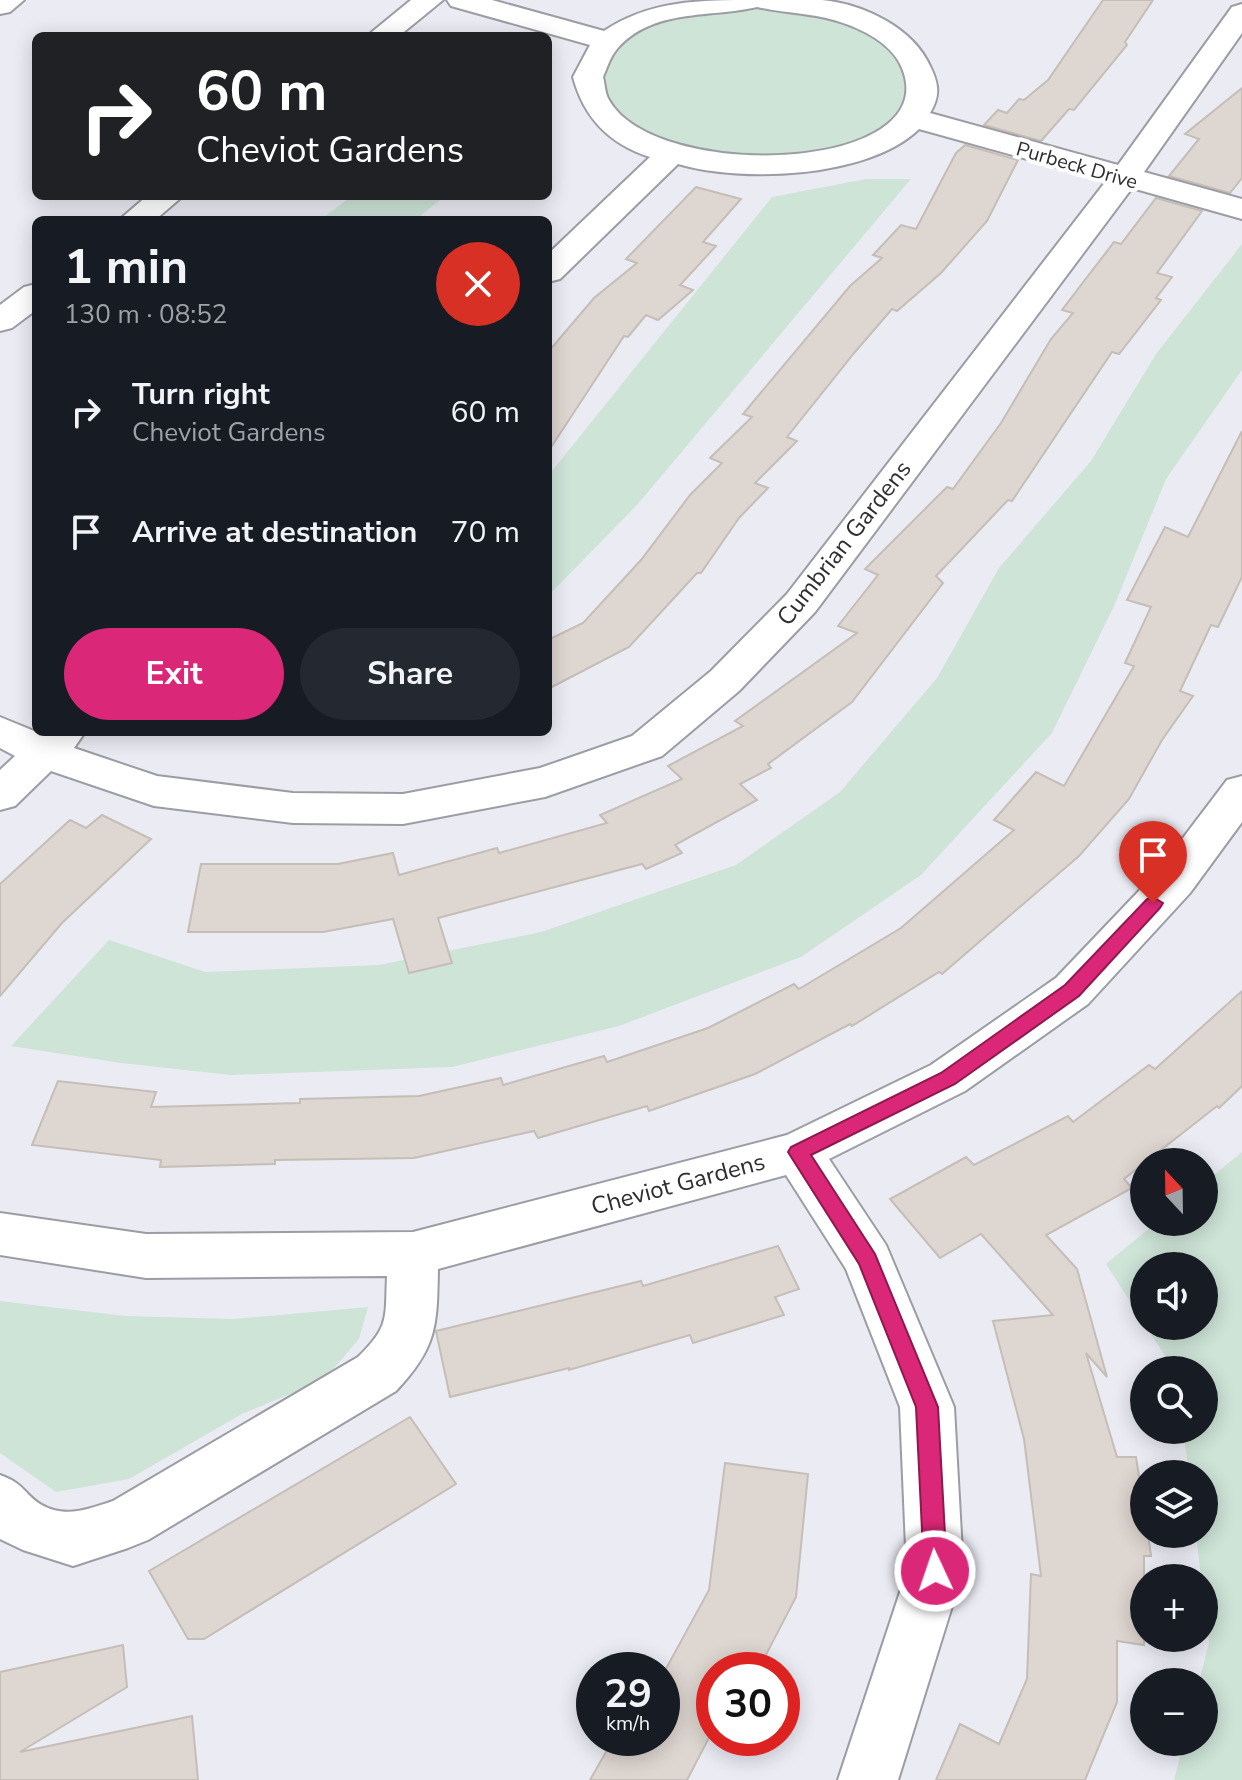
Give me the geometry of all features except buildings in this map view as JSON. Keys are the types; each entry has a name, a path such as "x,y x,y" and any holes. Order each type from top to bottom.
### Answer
{"street":[{"path":"0,6 10,0"},
{"path":"386,32 429,0"},
{"path":"461,0 608,41"},
{"path":"751,0 692,5 641,20 608,41 588,77 595,105 624,133 671,154 745,167 806,165 853,154 896,133 913,118 925,91 918,62 885,32 852,7 763,0"},
{"name":"Cumbrian Gardens","path":"0,731 54,742 154,791 293,808 403,809 545,782 647,746 725,681 801,603 1124,178 1242,13"},
{"name":"Purbeck Drive","path":"913,118 1242,209"},
{"path":"552,268 671,154"},
{"path":"140,216 162,200"},
{"path":"0,321 32,297"},
{"path":"0,795 54,742"},
{"name":"Cheviot Gardens","path":"0,1234 146,1256 413,1254 798,1152 948,1078 1072,991 1174,882 1242,791"},
{"path":"798,1152 868,1260 927,1407 935,1571 868,1780"},
{"path":"0,1500 23,1524 73,1540 128,1522 339,1397 377,1374 401,1350 411,1322 413,1254"}],"green space":[{"path":"763,0 846,14 918,62 913,118 806,165 671,154 595,105 608,41 692,5"},
{"path":"866,179 911,179 637,505 552,592 552,471 772,197"},
{"path":"347,200 440,200 420,216 325,216"},
{"path":"1242,244 1242,370 1166,479 1115,604 1052,733 921,875 801,957 619,1026 452,1067 231,1075 121,1063 11,1046 109,940 205,972 379,965 541,932 736,865 840,792 937,678 999,568 1091,461 1156,354"},
{"path":"1242,1152 1242,1780 1174,1780 1180,1756 1218,1756 1218,1668 1203,1668 1207,1652 1218,1652 1218,1564 1199,1564 1198,1548 1218,1548 1218,1460 1187,1460 1185,1444 1218,1444 1218,1356 1165,1356 1155,1340 1218,1340 1218,1252 1130,1252 1130,1301 1106,1264 1140,1236 1218,1236 1218,1172"},
{"path":"0,1301 125,1316 233,1319 368,1307 359,1339 324,1380 242,1414 129,1479 56,1492 0,1453"}],"route":[{"path":"935,1571 927,1407 868,1260 798,1152 948,1078 1072,991 1153,903"}]}
